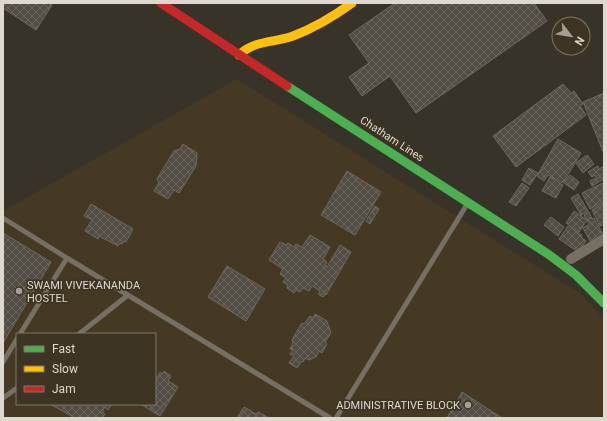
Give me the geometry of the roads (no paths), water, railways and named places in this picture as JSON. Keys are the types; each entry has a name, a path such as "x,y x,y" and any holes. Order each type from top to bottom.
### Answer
{"main road":[{"name":"Chatham Lines","path":"161,3 239,55 473,200"},
{"path":"239,55 248,47 282,40 312,28 326,21 352,3"},
{"name":"Chatham Lines","path":"336,107 473,200 548,254 576,275 604,303"},
{"path":"532,233 573,261"}],"street":[{"path":"573,261 604,239"}],"lane":[{"path":"336,418 473,200"},
{"path":"3,218 128,296 330,418"},
{"path":"21,333 67,258"},
{"path":"80,333 128,296"},
{"path":"3,362 16,341"},
{"path":"3,398 16,389"}],"place":[{"name":"SWAMI VIVEKANANDA HOSTEL","path":"19,291"},
{"name":"ADMINISTRATIVE BLOCK","path":"468,405"}]}
